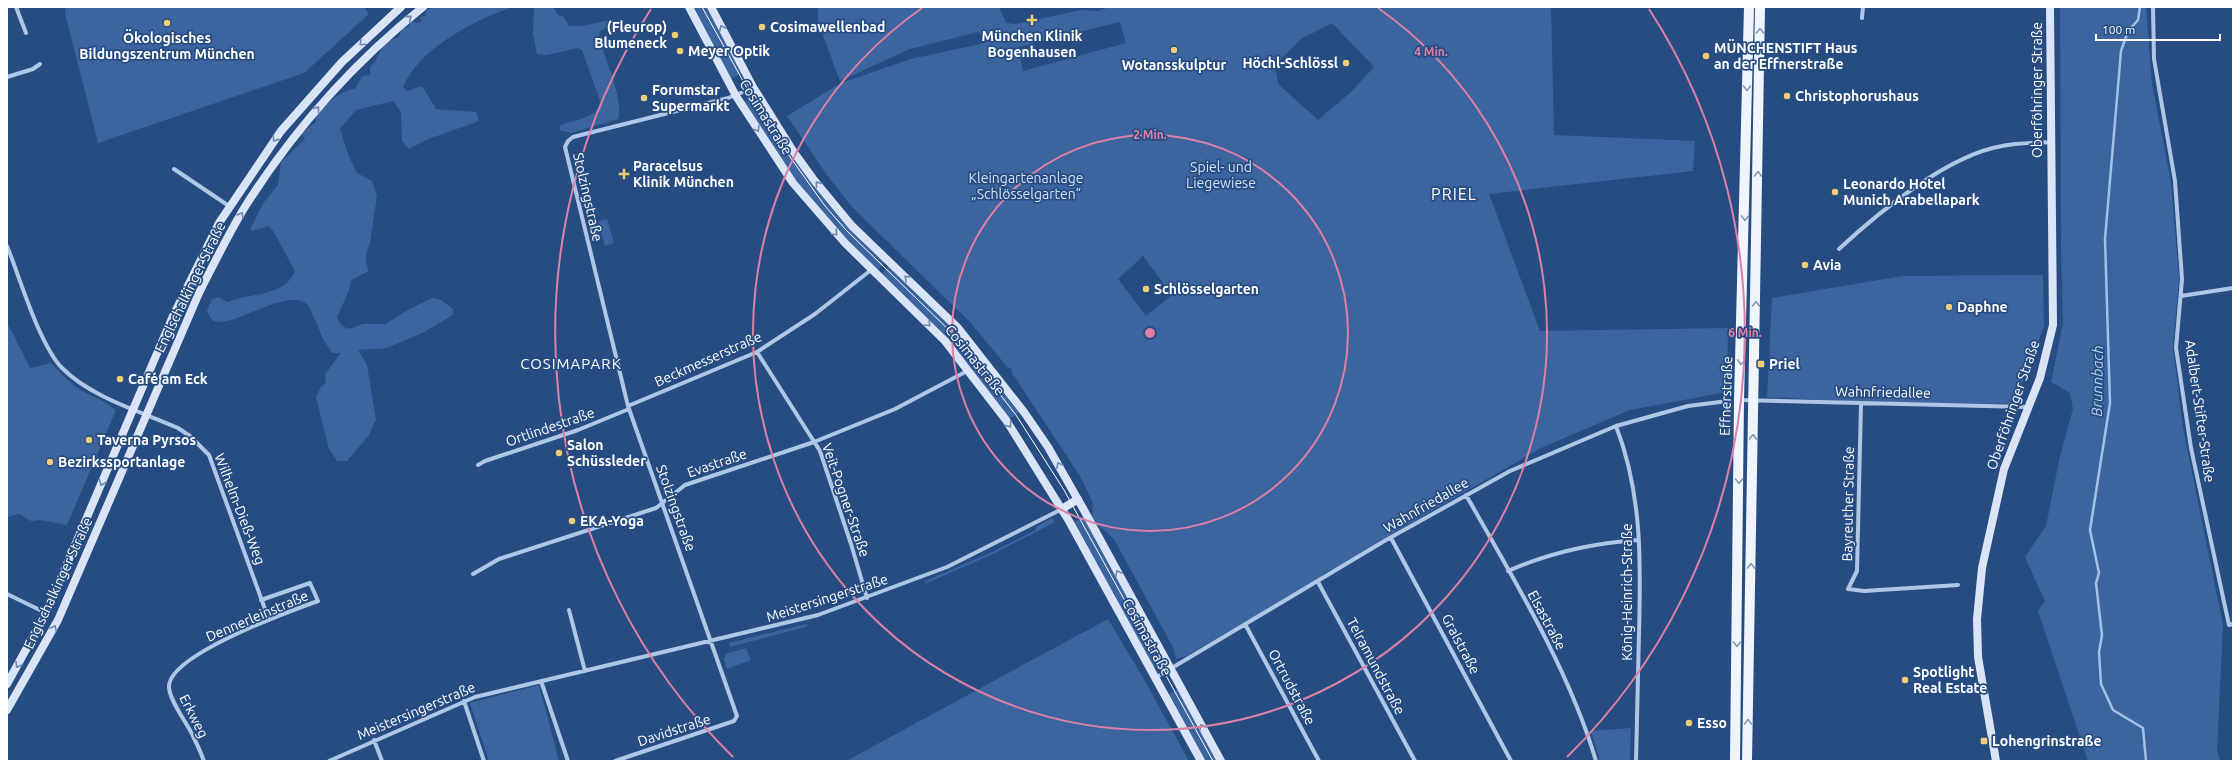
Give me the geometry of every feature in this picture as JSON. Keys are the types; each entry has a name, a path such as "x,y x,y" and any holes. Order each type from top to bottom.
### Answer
{"main road":[{"name":"Englschalkinger Straße","path":"7,684 46,613 186,288 229,206 282,131 321,85 342,62 402,7"},
{"name":"Englschalkinger Straße","path":"7,710 58,620 109,503 145,414 220,250 268,174 325,100 380,45 423,7"},
{"name":"Cosimastraße","path":"688,7 736,96 793,183 831,229 871,270 945,341 969,370 1006,420 1062,509 1201,761"},
{"name":"Cosimastraße","path":"711,7 753,87 793,150 852,226 952,323 1000,379 1048,447 1221,761"},
{"name":"Effnerstraße","path":"1735,761 1739,400 1749,7"},
{"name":"Effnerstraße","path":"1747,761 1751,606 1760,7"},
{"name":"Oberföhringer Straße","path":"1996,761 1978,657 1977,619 1982,568 2004,469 2027,406 2040,378 2053,325 2050,142 2050,7"},
{"path":"1062,509 1078,499"}],"street":[{"path":"16,7 26,33"},
{"path":"1862,7 1862,18"},
{"name":"Adalbert-Stifter-Straße","path":"2152,7 2157,84 2174,181 2182,279 2176,348 2191,448 2231,625"},
{"path":"7,77 33,69 40,64"},
{"path":"736,96 753,87"},
{"name":"Stolzingstraße","path":"736,96 573,137 568,141 565,147 628,408 737,716"},
{"path":"1839,249 1873,218 1968,156 2002,146 2050,142"},
{"path":"174,169 229,206"},
{"name":"Wilhelm-Dieß-Weg","path":"7,246 39,327 58,362 77,381 190,436 209,455 269,620"},
{"name":"Beckmesserstraße","path":"628,408 757,352 815,314 871,270"},
{"path":"2181,296 2233,288"},
{"name":"Veit-Pogner-Straße","path":"757,352 820,451 851,544 867,598"},
{"name":"Evastraße","path":"473,574 499,559 656,508 663,504 674,492 685,485 814,442 895,409 969,370"},
{"name":"Wahnfriedallee","path":"1739,400 1861,404 2027,406"},
{"name":"Wahnfriedallee","path":"1155,678 1391,538 1510,471 1616,426 1682,408 1728,401"},
{"name":"Bayreuther Straße","path":"1861,404 1858,571 1848,589 1864,591 1958,585"},
{"name":"Ortlindestraße","path":"478,466 485,461 578,430 628,408"},
{"name":"König-Heinrich-Straße","path":"1616,426 1626,452 1634,486 1639,540 1640,603 1636,761"},
{"name":"Elsastraße","path":"1466,495 1570,688 1586,727 1596,761"},
{"name":"Meistersingerstraße","path":"329,761 464,701 541,681 808,618 867,598 947,567 1062,509"},
{"name":"Gralstraße","path":"1391,538 1511,761"},
{"path":"1508,571 1538,558 1575,548 1639,540"},
{"name":"Telramundstraße","path":"1318,582 1415,761"},
{"name":"Dennerleinstraße","path":"170,681 179,668 215,644 269,620 318,601 310,583 262,600"},
{"path":"7,594 46,613"},
{"path":"569,610 585,671"},
{"name":"Ortrudstraße","path":"1246,624 1319,761"},
{"name":"Erkweg","path":"170,681 168,688 194,737 204,761"},
{"path":"541,681 568,761"},
{"path":"464,701 484,761"},
{"name":"Davidstraße","path":"615,761 734,721 737,716"},
{"path":"374,740 382,761"}],"green space":[{"path":"66,7 364,7 369,14 304,73 98,143 65,13"},
{"path":"437,7 512,7 465,28 435,48 411,73 403,87 407,91 422,86 436,109 476,112 479,121 426,140 409,149 402,141 401,112 393,101 356,110 340,129 349,157 357,173 372,181 377,196 370,243 366,257 366,264 369,271 351,280 348,293 337,318 342,326 349,329 363,324 386,324 409,309 433,298 441,300 453,309 453,315 424,332 387,348 358,350 367,365 376,420 369,435 347,461 337,461 329,449 316,397 321,387 326,383 325,374 341,353 332,353 324,341 309,306 300,301 289,300 275,303 223,322 214,321 207,311 211,300 218,297 228,302 275,290 290,280 295,271 273,231 269,226 252,231 250,229 264,202 278,185 281,162 305,139 302,133 316,122 316,117 328,103 343,93 355,89 362,76 370,75 370,66 376,61 382,47 388,41 399,37 402,29 409,27 411,21 417,23 422,21 420,17 426,16 426,10"},
{"path":"534,7 553,7 558,15 563,16 569,26 581,26 614,20 615,23 600,31 599,38 616,90 619,110 618,119 571,133 559,130 561,125 591,115 595,112 600,101 582,50 578,48 547,55 537,54 533,34"},
{"path":"693,7 706,7 742,73 731,79"},
{"path":"818,7 999,7 1006,23 1016,24 1081,10 1099,11 1109,7 1551,7 1554,135 1695,141 1693,171 1489,194 1540,331 1728,328 1727,392 1630,410 1541,448 1325,573 1316,581 1186,656 1176,659 1174,649 1115,541 1092,520 1093,503 1080,476 1012,373 1011,368 1008,368 970,322 852,207 827,175 787,116 841,83 911,59 989,42 978,32 910,49 840,81 818,22","holes":["1120,22 1126,43 1023,71 1018,47","1332,23 1374,67 1352,91 1318,120 1278,84 1275,65 1301,39","1143,256 1172,295 1146,316 1118,279"]},
{"path":"2060,7 2146,7 2152,85 2171,182 2179,278 2173,348 2183,428 2223,625 2217,750 2220,761 2088,761 2038,611 2045,601 2025,557 2046,526 2060,456 2073,409 2070,393 2051,382 2063,323 2061,244"},
{"path":"753,97 756,97 860,239 885,263 876,272 854,250 794,179 745,102"},
{"path":"607,219 614,243 605,246 598,221"},
{"path":"889,266 932,306 963,340 1020,412 1008,420 971,367 949,342 880,275"},
{"path":"2043,275 2044,326 2014,404 1861,402 1767,397 1772,298 1902,276"},
{"name":"Bezirkssportanlage","path":"7,322 30,368 51,363 75,386 105,402 116,410 67,525 40,520 31,521 19,514 7,517"},
{"path":"1084,516 1163,662 1153,668 1114,597 1116,596 1114,592 1112,593 1073,523"},
{"path":"1052,518 1055,522 995,553 925,584 926,581 994,551 1036,530 1036,527"},
{"path":"1108,619 1145,681 1189,761 846,761"},
{"path":"806,624 809,626 730,647 729,643"},
{"path":"746,648 751,660 727,669 724,659 726,654"},
{"path":"539,685 559,761 489,761 470,703"},
{"path":"1178,689 1218,761 1204,761 1168,695"},
{"path":"1631,728 1630,761 1600,761 1591,731"}],"waterway":[{"name":"Brunnbach","path":"2140,7 2138,20 2128,31 2121,51 2105,239 2110,403 2090,530 2099,573 2096,583 2102,635 2099,652 2101,684 2113,710 2143,728 2146,761"}],"tram line":[{"path":"702,7 768,126 825,206 846,230 953,334 1016,415 1064,490 1213,761"}],"place":[{"name":"München Klinik Bogenhausen","path":"1032,20"},
{"name":"Ökologisches Bildungszentrum München","path":"167,23"},
{"name":"Cosimawellenbad","path":"762,27"},
{"name":"(Fleurop) Blumeneck","path":"675,35"},
{"name":"Wotansskulptur","path":"1174,50"},
{"name":"Meyer Optik","path":"680,51"},
{"name":"MÜNCHENSTIFT Haus an der Effnerstraße","path":"1706,56"},
{"name":"Höchl-Schlössl","path":"1346,63"},
{"name":"Christophorushaus","path":"1787,96"},
{"name":"Forumstar Supermarkt","path":"644,98"},
{"name":"Paracelsus Klinik München","path":"624,174"},
{"name":"Leonardo Hotel Munich Arabellapark","path":"1835,192"},
{"name":"Avia","path":"1805,265"},
{"name":"Schlösselgarten","path":"1146,289"},
{"name":"Daphne","path":"1949,307"},
{"name":"Priel","path":"1761,364"},
{"name":"Café am Eck","path":"120,379"},
{"name":"Taverna Pyrsos","path":"89,440"},
{"name":"Salon Schüssleder","path":"559,453"},
{"name":"Bezirkssportanlage","path":"50,462"},
{"name":"EKA-Yoga","path":"572,521"},
{"name":"Spotlight Real Estate","path":"1905,680"},
{"name":"Esso","path":"1689,723"},
{"name":"Lohengrinstraße","path":"1984,741"}],"district":[{"name":"PRIEL","path":"1454,194"},
{"name":"COSIMAPARK","path":"571,363"}],"park label":[{"name":"Spiel- und Liegewiese","path":"1221,176"},
{"name":"Kleingartenanlage „Schlösselgarten“","path":"1026,186"}]}
